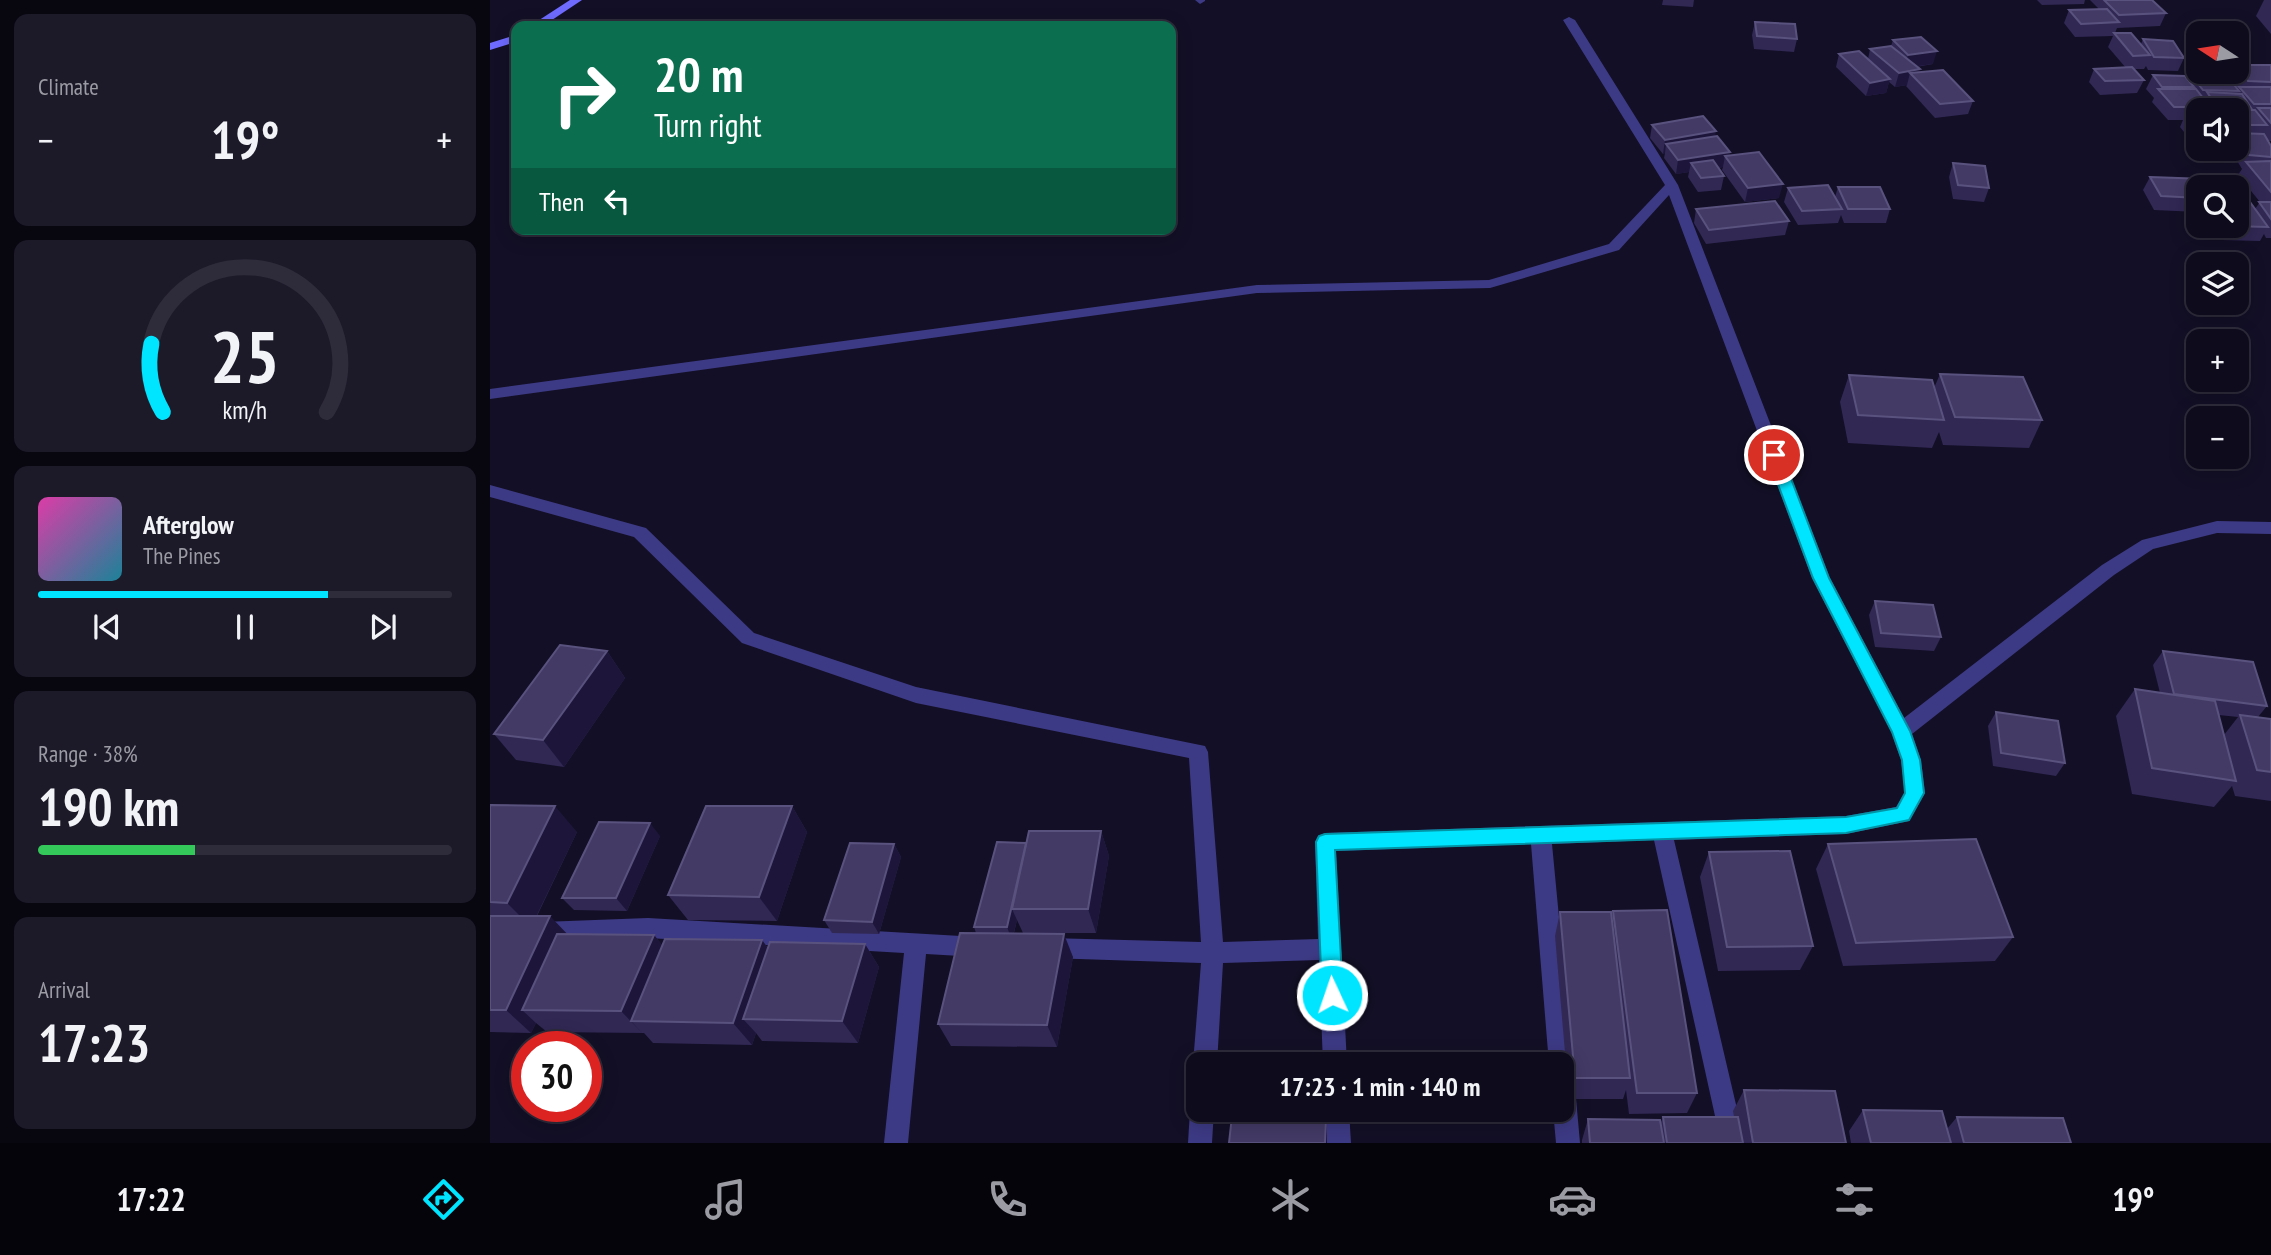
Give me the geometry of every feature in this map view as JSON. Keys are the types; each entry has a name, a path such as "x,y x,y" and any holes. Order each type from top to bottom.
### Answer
{"street":[{"path":"544,21 577,0"},
{"path":"1334,1052 1325,842 1846,825 1902,815 1915,793 1911,760 1901,731 1821,578 1672,185 1569,20"},
{"path":"490,47 511,40"},
{"path":"490,394 1257,289 1490,284 1614,247 1672,185"},
{"path":"490,491 640,532 748,638 916,695 1198,752 1213,953 1206,1052"},
{"path":"1901,731 2108,570 2148,544 2217,527 2271,528"},
{"path":"1662,831 1699,981 1733,1143"},
{"path":"1541,835 1560,1052"},
{"path":"526,932 648,928 916,945 997,947"},
{"path":"896,1143 916,945"},
{"path":"1024,948 1213,953 1330,949"},
{"path":"1200,1143 1201,1122"},
{"path":"1338,1122 1339,1143"},
{"path":"1566,1122 1567,1143"}],"building":[{"path":"2104,0 2152,0 2166,13 2119,15"},
{"path":"2107,9 2119,22 2081,24 2069,10"},
{"path":"1755,22 1795,24 1797,39 1757,36"},
{"path":"2114,33 2131,33 2150,55 2133,56"},
{"path":"1921,37 1937,51 1908,55 1893,40"},
{"path":"2143,39 2173,41 2184,58 2154,57"},
{"path":"1891,46 1920,69 1899,73 1870,49"},
{"path":"1859,51 1890,79 1870,83 1839,54"},
{"path":"2249,65 2271,65 2271,82 2249,81"},
{"path":"2132,67 2144,80 2105,81 2094,69"},
{"path":"1943,70 1973,101 1940,104 1910,73"},
{"path":"2153,75 2185,76 2186,84 2194,87 2162,87"},
{"path":"2198,84 2233,84 2239,91 2203,90"},
{"path":"2239,87 2271,87 2271,104 2254,104"},
{"path":"2158,89 2196,89 2203,98 2186,98 2186,107 2174,107"},
{"path":"2207,92 2242,94 2245,98 2211,98"},
{"path":"2258,108 2271,108 2271,123"},
{"path":"2249,110 2255,110 2267,125 2249,125"},
{"path":"1703,116 1716,131 1665,140 1652,125"},
{"path":"2249,133 2264,134 2271,146 2271,157 2249,155"},
{"path":"1717,136 1730,152 1678,160 1666,144"},
{"path":"1759,152 1783,184 1748,188 1725,156"},
{"path":"1713,160 1724,176 1701,178 1691,163"},
{"path":"2271,161 2271,192 2246,162"},
{"path":"1953,163 1985,166 1989,188 1958,185"},
{"path":"2150,177 2186,178 2186,197 2161,196"},
{"path":"1828,185 1842,209 1802,211 1788,188"},
{"path":"1838,187 1880,187 1890,209 1848,209"},
{"path":"1775,201 1789,221 1709,230 1696,209"},
{"path":"2249,202 2250,202 2268,227 2249,227"},
{"path":"2259,202 2271,202 2271,219"},
{"path":"1940,374 2023,377 2042,420 1955,417"},
{"path":"1849,375 1932,380 1944,420 1858,415"},
{"path":"1875,601 1933,605 1941,637 1881,633"},
{"path":"560,645 607,651 543,740 494,734"},
{"path":"2163,651 2253,662 2267,706 2174,694"},
{"path":"2135,689 2215,701 2236,781 2152,768"},
{"path":"1996,712 2058,721 2065,763 2001,753"},
{"path":"2240,715 2271,719 2271,772 2257,770"},
{"path":"490,805 555,806 507,903 490,902"},
{"path":"706,806 792,806 759,897 668,895"},
{"path":"599,822 650,823 616,898 562,898"},
{"path":"1029,831 1101,831 1088,909 1012,909"},
{"path":"1976,839 2013,937 1856,943 1828,844"},
{"path":"997,842 1026,843 1007,927 974,927"},
{"path":"850,843 894,844 872,922 824,920"},
{"path":"1790,851 1813,946 1727,947 1709,852"},
{"path":"1667,910 1697,1093 1637,1093 1613,911"},
{"path":"1560,912 1611,912 1630,1078 1575,1078"},
{"path":"490,916 550,916 506,1010 490,1010"},
{"path":"960,933 1064,934 1047,1025 938,1024"},
{"path":"557,934 654,935 621,1011 522,1010"},
{"path":"665,939 762,940 733,1023 631,1021"},
{"path":"770,942 865,944 842,1021 743,1019"},
{"path":"1744,1090 1835,1091 1846,1143 1753,1143"},
{"path":"1863,1110 1942,1111 1951,1143 1871,1143"},
{"path":"1663,1117 1738,1117 1743,1143 1667,1143"},
{"path":"1957,1117 2063,1118 2071,1143 1964,1143"},
{"path":"1588,1119 1660,1120 1664,1143 1590,1143"},
{"path":"1231,1122 1326,1122 1325,1143 1229,1143"}],"route":[{"path":"1332,995 1325,842 1846,825 1902,815 1915,793 1911,760 1901,731 1821,578 1774,455"}]}
